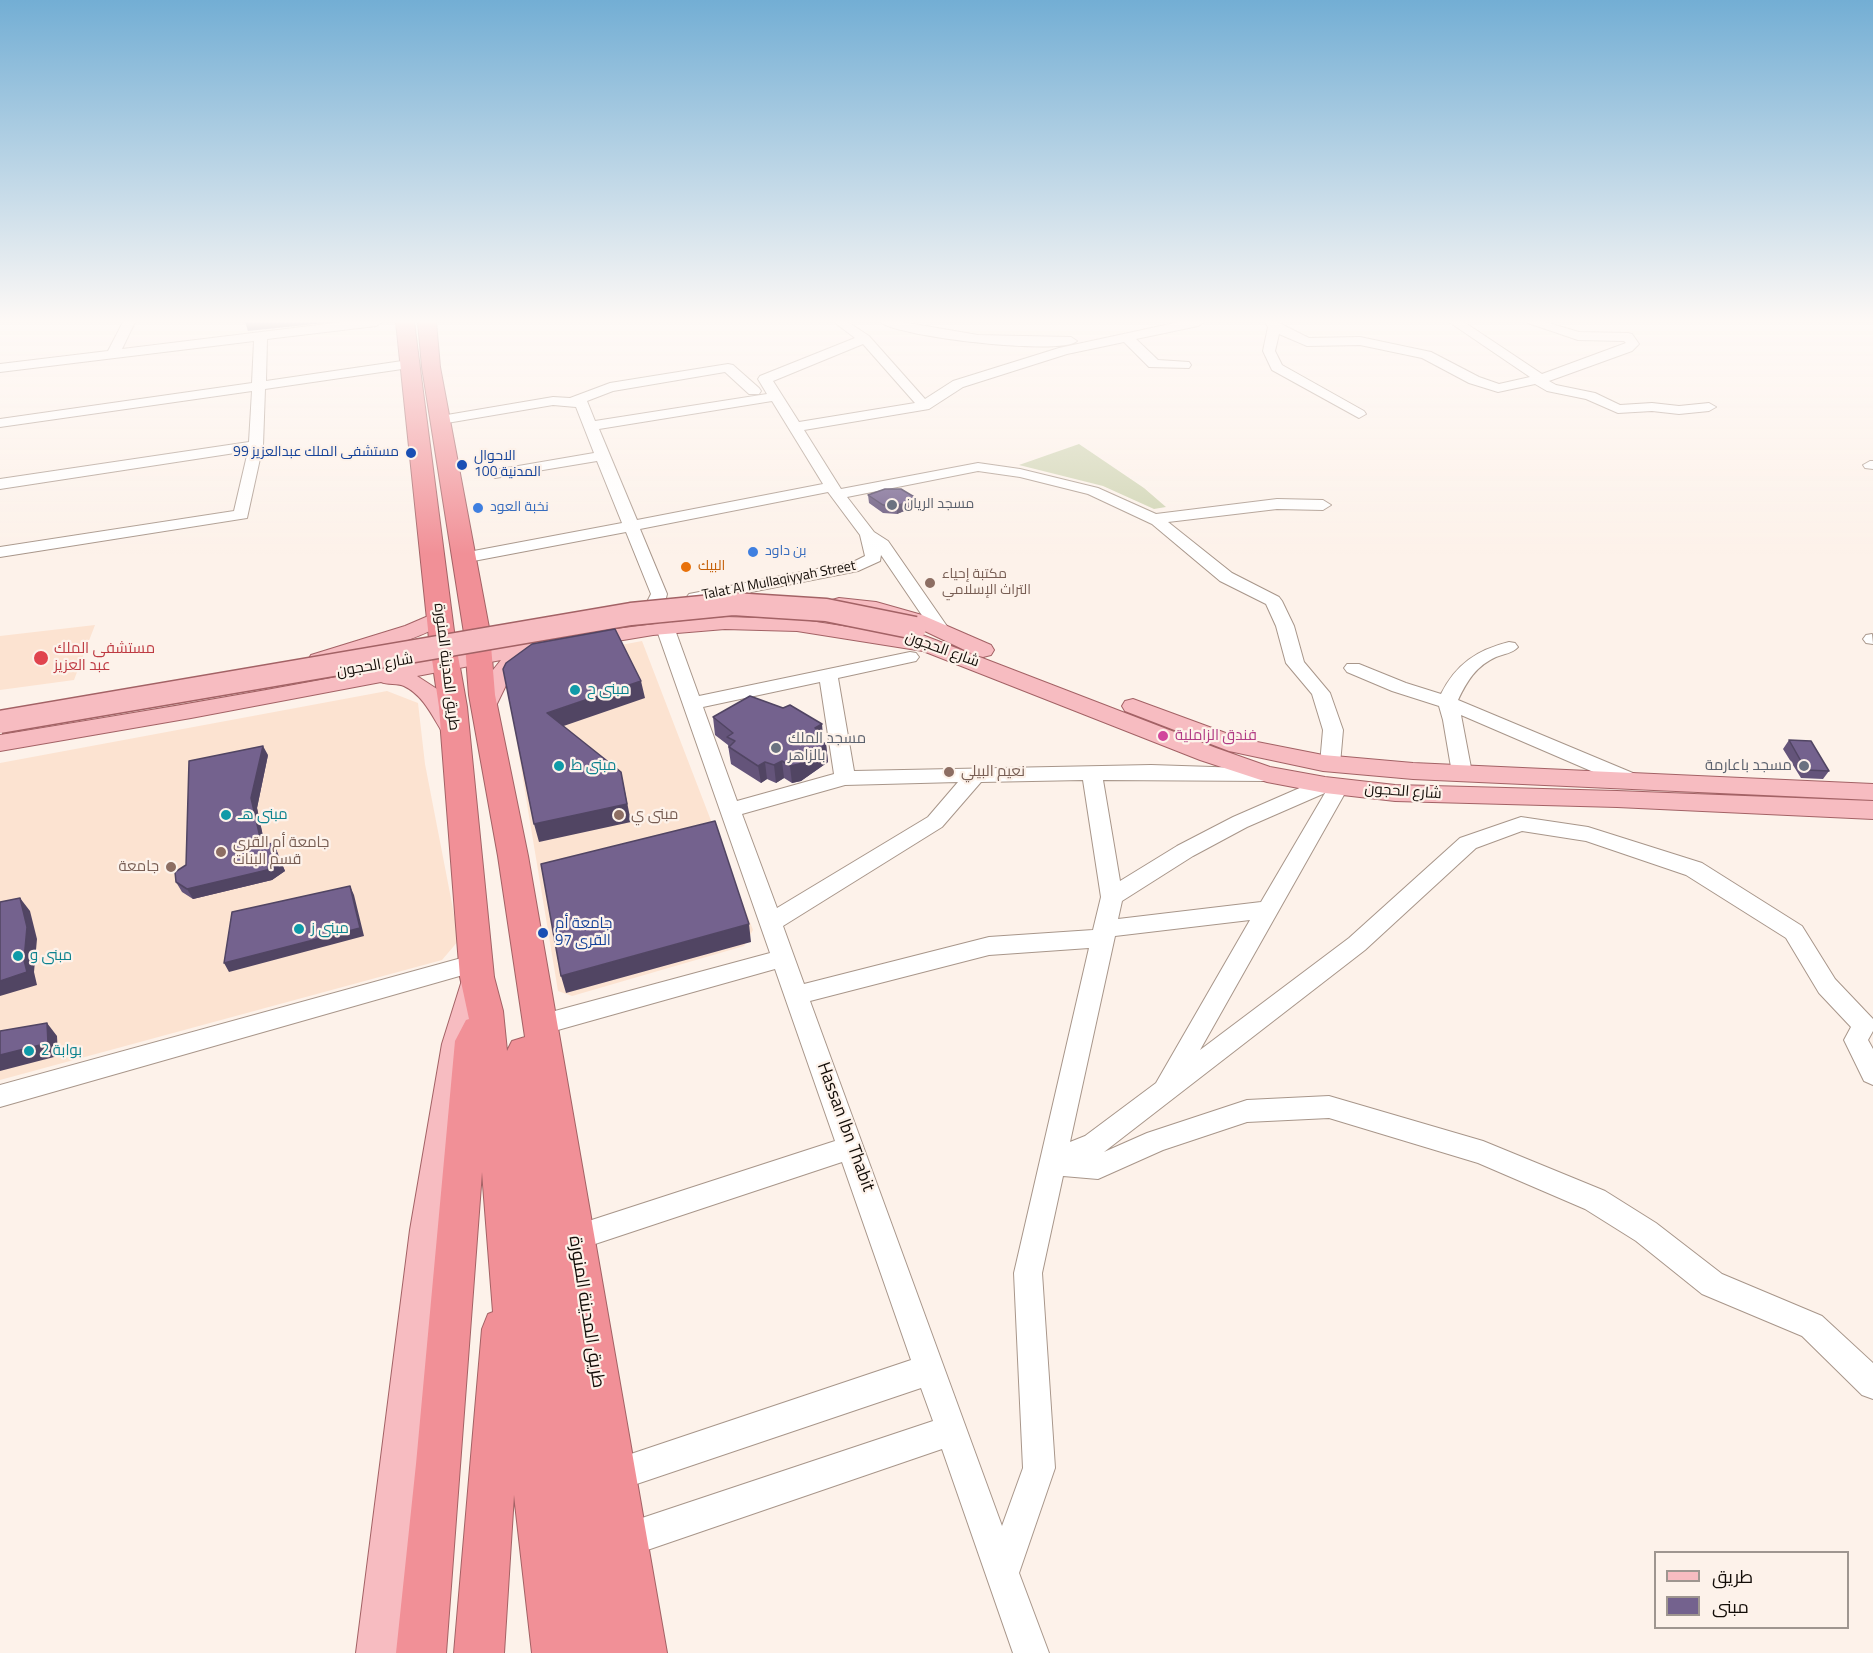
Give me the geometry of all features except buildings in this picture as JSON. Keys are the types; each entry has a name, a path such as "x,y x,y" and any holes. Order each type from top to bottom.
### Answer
{"highway":[{"name":"طريق المدينة المنورة","path":"415,399 457,642 484,706 513,856 642,1653"},
{"name":"طريق المدينة المنورة","path":"437,399 463,558 453,707 454,733 514,1311 557,1653"},
{"name":"طريق المدينة المنورة","path":"531,970 520,1013 593,1653"},
{"path":"421,1653 439,1464 473,1041 480,984"},
{"path":"479,1653 493,1490 506,1272 507,1125 504,1033 480,984"}],"main road":[{"path":"338,683 457,642 656,602 695,598 783,598 876,608 915,620 939,640"},
{"name":"شارع الحجون","path":"0,722 631,614 733,604 826,610 910,640 939,640 1208,754 1267,774 1331,778 1462,773 1873,792"},
{"name":"شارع الحجون","path":"0,731 623,624 725,614 802,616 853,622 910,640 983,650 1238,746 1331,778 1395,794 1617,799 1873,810"},
{"path":"0,714 319,660 412,630 457,642 542,646 666,628 725,623 796,625 939,640 983,650"},
{"path":"484,706 494,682 512,660 542,646"},
{"path":"0,743 338,683 396,677 422,685 454,733"},
{"path":"376,1653 427,1230 457,1044 480,984"}],"street":[{"path":"0,423 167,399"},
{"path":"0,552 241,515 255,445 258,399"},
{"path":"441,420 553,401 572,402 579,399"},
{"path":"671,399 674,405"},
{"path":"591,426 757,399"},
{"path":"778,399 835,490 868,535 882,544 939,640"},
{"path":"918,399 924,406"},
{"path":"795,427 924,406 935,399"},
{"path":"1333,399 1359,414"},
{"path":"1597,399 1618,409 1652,407 1679,410 1709,406"},
{"name":"Hassan Ibn Thabit","path":"572,402 581,403 659,594 656,602 1004,1571 1031,1653"},
{"path":"0,484 255,445"},
{"path":"495,474 603,456"},
{"path":"463,558 835,490 978,467 1020,473 1093,490 1154,519 1226,577 1273,601 1285,627 1295,663 1321,693 1333,730 1331,778 1268,909 1164,1090"},
{"path":"1154,519 1277,504 1323,505"},
{"name":"Talat Al Mullaqiyyah Street","path":"695,598 858,566 874,558 868,535"},
{"path":"694,703 828,674 910,640"},
{"path":"1462,773 1453,720 1447,702 1453,688 1472,662 1488,653 1509,647"},
{"path":"1353,668 1399,687 1447,702 1633,780"},
{"path":"828,674 846,778"},
{"path":"1004,1571 1039,1468 1028,1273 1112,897 1092,774"},
{"path":"732,810 846,778 1267,774"},
{"path":"772,922 935,822 975,776"},
{"path":"1112,897 1185,851 1331,778"},
{"path":"1053,1163 1094,1144 1357,945 1468,843 1521,824 1588,834 1694,869 1794,932 1827,986 1864,1025 1856,1040 1873,1074"},
{"path":"798,995 989,946 1104,933 1268,909"},
{"path":"540,1025 784,958"},
{"path":"0,1096 480,984"},
{"path":"1053,1163 1098,1167 1156,1141 1247,1111 1329,1107 1483,1153 1595,1200 1646,1232 1712,1284 1812,1326 1873,1384"},
{"path":"574,1238 852,1148"},
{"path":"613,1476 931,1369"},
{"path":"624,1540 953,1430"}],"shaded area":[{"name":"مستشفى الملك عبد العزيز","path":"95,625 74,680 0,690 0,636"},
{"name":"مبنى ي","path":"642,641 753,930 744,946 572,996 558,991 507,683 537,661"},
{"name":"جامعة أم القرى قسم البنات","path":"387,691 418,703 425,764 459,940 442,960 0,1080 0,763"}],"green space":[{"path":"1079,444 1144,488 1166,507 1154,509 1103,486 1019,465"}],"place":[{"name":"مستشفى الملك عبدالعزيز 99","path":"411,453"},
{"name":"الاحوال المدنية 100","path":"462,465"},
{"name":"مسجد الريان","path":"892,505"},
{"name":"نخبة العود","path":"478,508"},
{"name":"بن داود","path":"753,552"},
{"name":"البيك","path":"686,567"},
{"name":"مكتبة إحياء التراث الإسلامي","path":"930,583"},
{"name":"مستشفى الملك عبد العزيز","path":"41,658"},
{"name":"مبنى ح","path":"575,690"},
{"name":"فندق الزاملية","path":"1163,736"},
{"name":"مسجد الملك بالزاهر","path":"776,748"},
{"name":"مبنى ط","path":"559,766"},
{"name":"مسجد باعارمة","path":"1804,766"},
{"name":"نعيم البيلي","path":"949,772"},
{"name":"مبنى هـ","path":"226,815"},
{"name":"مبنى ي","path":"619,815"},
{"name":"جامعة أم القرى قسم البنات","path":"221,852"},
{"name":"جامعة","path":"171,867"},
{"name":"مبنى ز","path":"299,929"},
{"name":"جامعة أم القرى 97","path":"543,933"},
{"name":"مبنى و","path":"18,956"},
{"name":"بوابة 2","path":"29,1051"}]}
